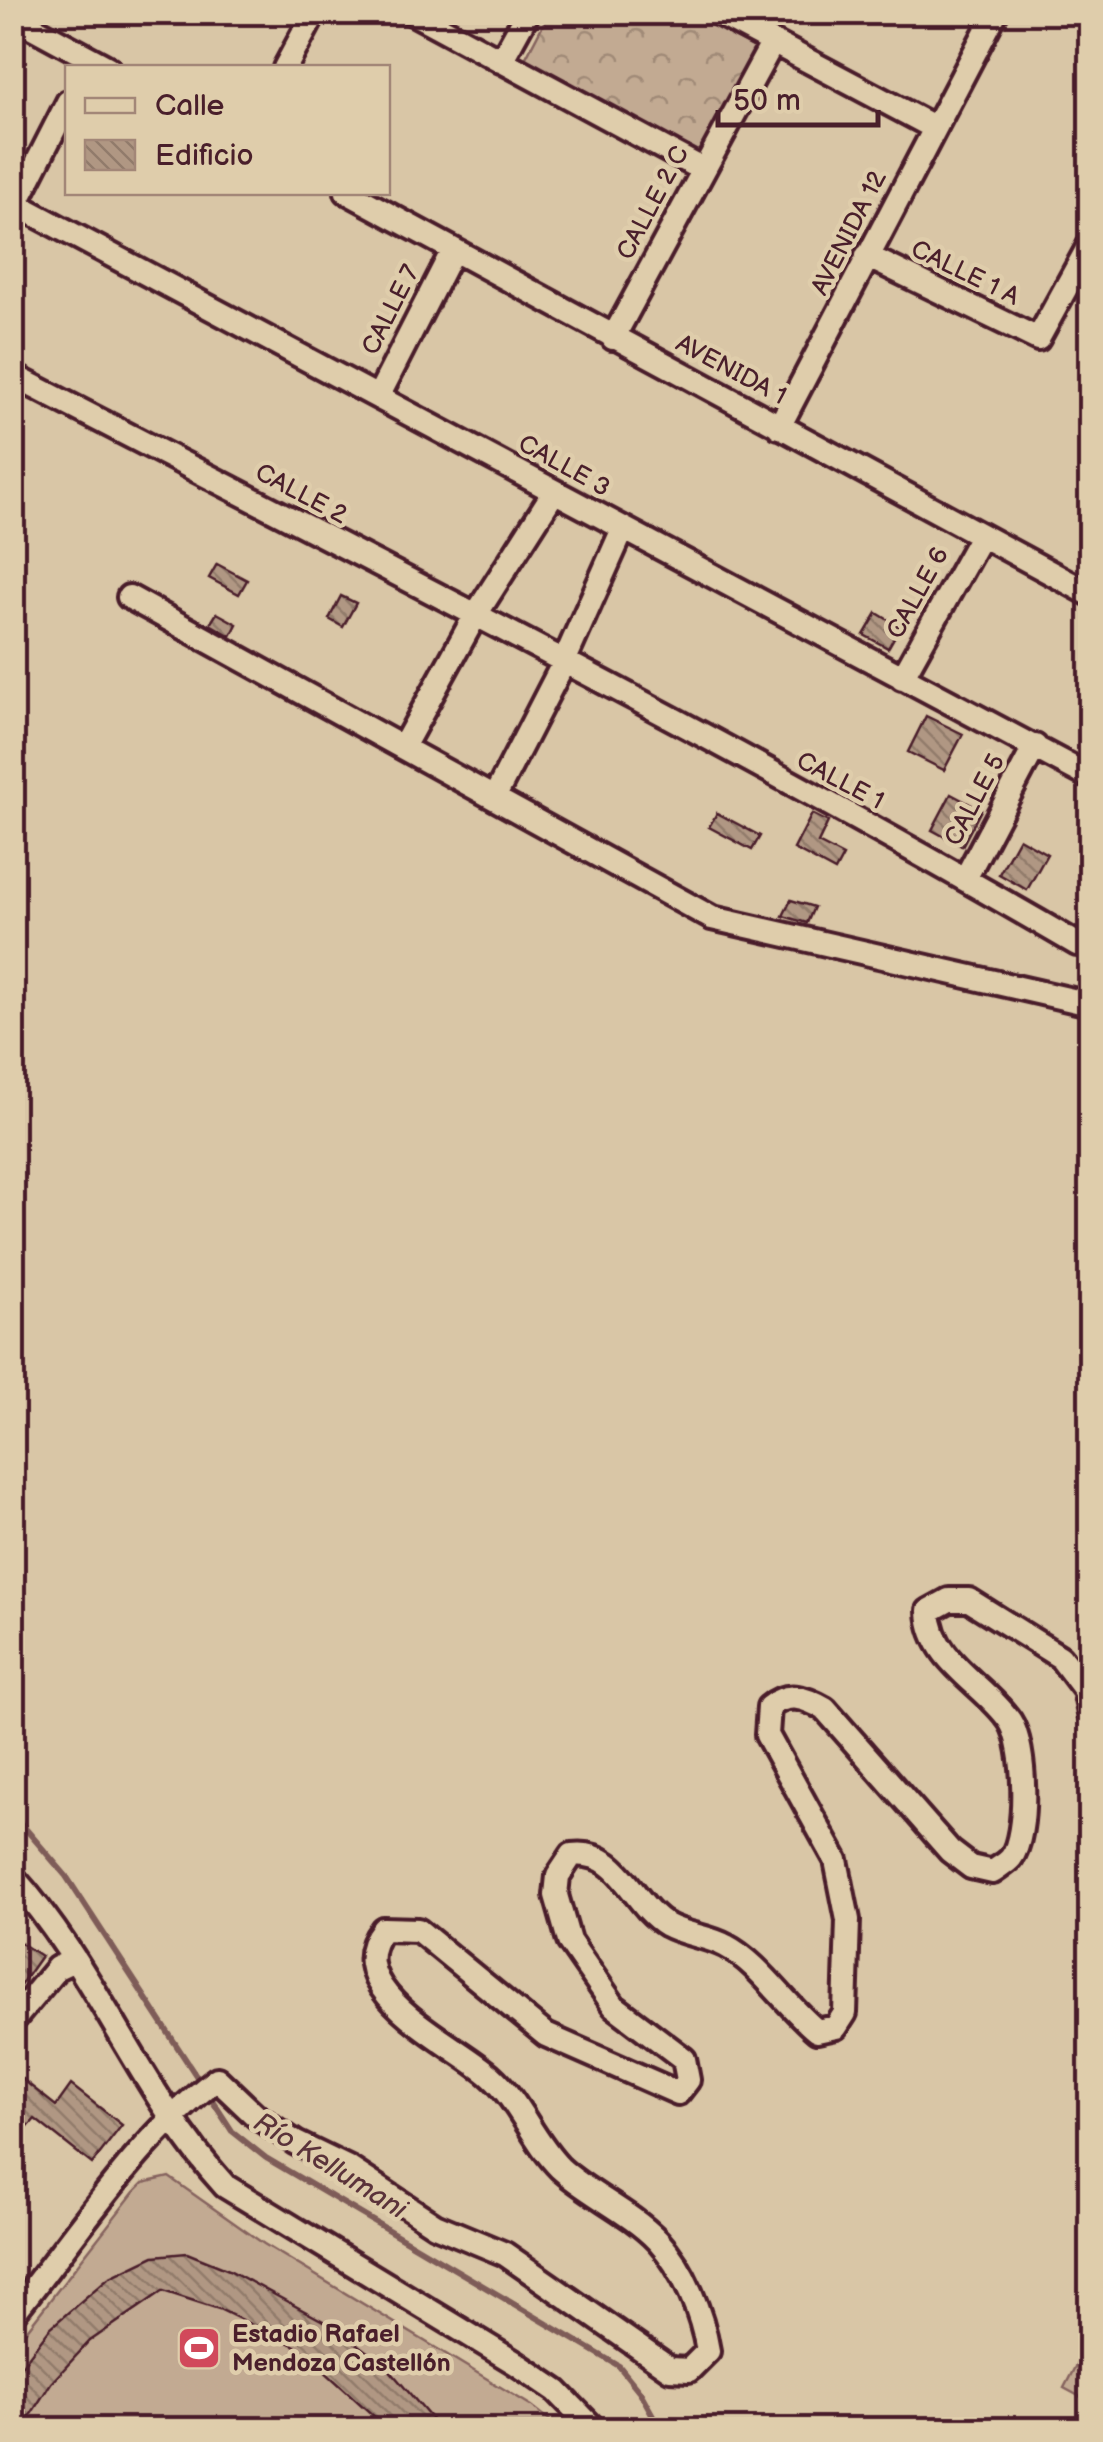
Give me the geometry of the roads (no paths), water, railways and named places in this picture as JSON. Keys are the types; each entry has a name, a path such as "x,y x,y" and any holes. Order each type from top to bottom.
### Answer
{"street":[{"path":"287,65 315,12"},
{"path":"412,12 702,169"},
{"path":"501,60 528,12"},
{"path":"716,12 935,128"},
{"name":"AVENIDA 12","path":"779,427 996,12"},
{"path":"12,16 94,64"},
{"name":"CALLE 2 C","path":"613,338 773,42"},
{"path":"14,206 65,108"},
{"name":"AVENIDA 1","path":"353,195 1090,594"},
{"name":"CALLE 3","path":"14,206 380,396 1090,777"},
{"name":"CALLE 1 A","path":"868,256 1038,339 1090,244"},
{"name":"CALLE 7","path":"380,396 452,250"},
{"name":"CALLE 2","path":"12,375 563,664"},
{"path":"403,747 476,616 554,492"},
{"path":"494,798 563,664 623,528"},
{"name":"CALLE 6","path":"902,678 981,536"},
{"path":"129,597 712,918 1090,1004"},
{"name":"CALLE 1","path":"563,664 965,879 1077,944 1090,943"},
{"name":"CALLE 5","path":"965,879 1035,746"},
{"path":"12,2315 179,2110 217,2079 256,2116 296,2143 350,2169 435,2225 505,2254 670,2369 690,2370 708,2351 702,2317 660,2243 604,2196 561,2168 492,2077 417,2024 382,1990 370,1960 372,1943 383,1930 418,1930 546,2036 678,2092 688,2080 684,2059 614,2006 568,1941 556,1895 558,1876 572,1855 590,1853 614,1866 638,1899 666,1924 726,1946 756,1968 786,2006 817,2032 836,2028 844,2012 848,1920 836,1860 766,1735 769,1706 780,1698 805,1698 825,1709 950,1851 972,1867 993,1872 1012,1857 1022,1824 1021,1753 1012,1722 945,1654 930,1632 929,1611 949,1600 969,1600 1060,1656 1085,1690 1090,1714"},
{"path":"12,1876 179,2110 225,2186 514,2362 556,2391 595,2430"},
{"path":"12,2022 56,1968 74,1960"}],"waterway":[{"name":"Río Kellumani","path":"12,1813 66,1876 201,2083"},
{"name":"Río Kellumani","path":"208,2094 232,2131 266,2158 619,2366 640,2392 661,2430"}],"place":[{"name":"Estadio Rafael Mendoza Castellón","path":"199,2348"}]}
